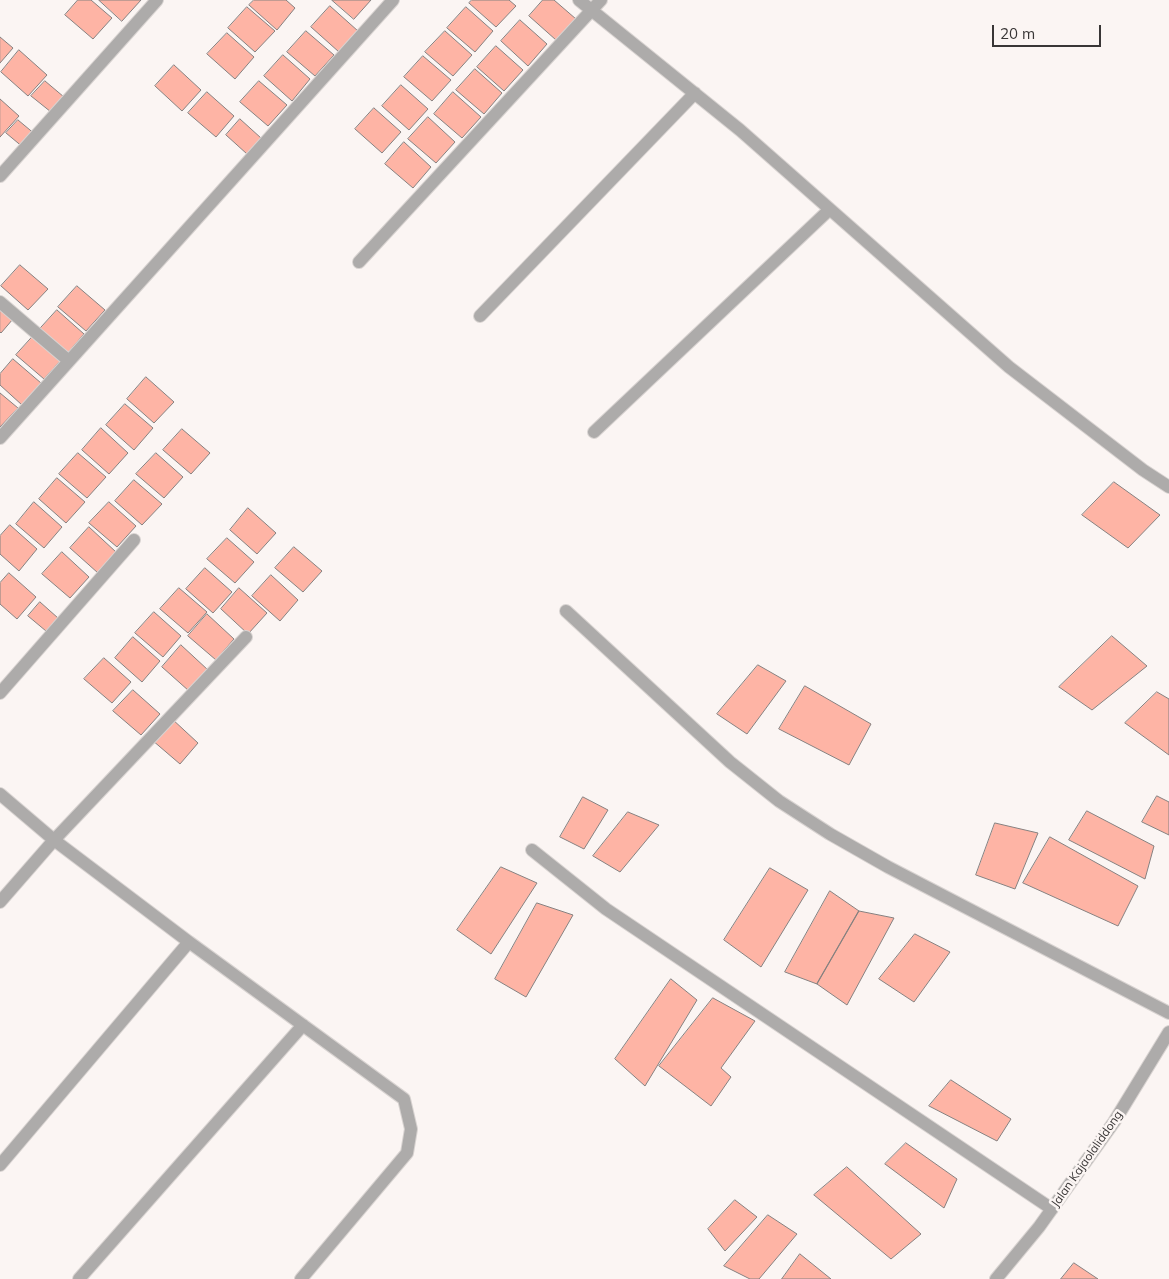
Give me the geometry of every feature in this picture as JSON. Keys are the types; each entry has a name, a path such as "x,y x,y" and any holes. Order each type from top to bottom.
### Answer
{"street":[{"path":"0,176 157,0"},
{"path":"0,438 393,0"},
{"path":"579,0 740,130 1009,367 1169,488"},
{"path":"359,262 601,0"},
{"path":"480,316 695,93"},
{"path":"594,432 829,210"},
{"path":"0,302 69,361"},
{"path":"0,693 134,540"},
{"path":"566,611 730,762 779,801 830,834 888,867 1169,1013"},
{"path":"0,902 54,840 246,637"},
{"path":"0,794 54,840 189,942 404,1099 411,1129 407,1153 301,1279"},
{"path":"532,850 606,909 1052,1209"},
{"path":"0,1164 189,942"},
{"path":"79,1279 303,1025"},
{"name":"Jalan Kajaolaliddong","path":"996,1279 1052,1209 1114,1122 1169,1032"}],"building":[{"path":"78,0 91,0 112,18 93,39 65,15"},
{"path":"99,0 141,0 122,21"},
{"path":"254,0 286,0 295,8 277,30 249,5"},
{"path":"332,0 371,0 354,19"},
{"path":"472,0 509,0 516,6 496,27 469,3"},
{"path":"543,0 554,0 576,19 556,40 529,16"},
{"path":"330,6 358,31 339,52 311,27"},
{"path":"247,7 275,31 255,52 228,28"},
{"path":"466,7 493,31 475,52 447,28"},
{"path":"520,20 547,44 528,66 501,41"},
{"path":"306,31 334,55 315,76 287,52"},
{"path":"445,31 472,55 453,76 425,52"},
{"path":"227,33 254,57 235,79 207,54"},
{"path":"0,37 13,48 0,63"},
{"path":"496,46 523,70 504,91 477,67"},
{"path":"19,50 47,75 28,96 1,72"},
{"path":"283,55 310,79 292,101 264,76"},
{"path":"423,56 451,80 432,101 404,77"},
{"path":"174,65 201,90 182,111 155,86"},
{"path":"475,69 502,93 484,114 456,90"},
{"path":"45,81 64,97 51,112 31,96"},
{"path":"259,81 287,105 268,126 240,102"},
{"path":"401,85 428,109 409,130 382,106"},
{"path":"207,92 234,116 216,137 188,113"},
{"path":"453,92 481,117 462,138 434,114"},
{"path":"0,99 19,116 0,137"},
{"path":"374,108 401,132 382,153 355,129"},
{"path":"428,117 455,142 436,163 408,139"},
{"path":"240,119 261,138 247,154 226,135"},
{"path":"18,120 36,135 24,148 6,133"},
{"path":"404,142 431,167 413,188 385,164"},
{"path":"20,265 48,289 28,310 1,286"},
{"path":"77,286 105,310 86,331 58,307"},
{"path":"0,307 13,319 1,333 0,332"},
{"path":"57,310 84,334 66,355 38,331"},
{"path":"35,334 63,358 44,379 16,355"},
{"path":"13,359 41,383 22,405 0,385 0,374"},
{"path":"146,377 174,402 154,423 127,399"},
{"path":"0,393 18,408 0,427"},
{"path":"125,404 153,428 134,450 106,425"},
{"path":"101,428 128,453 109,474 82,450"},
{"path":"182,429 210,453 191,474 163,450"},
{"path":"78,453 106,477 87,498 59,474"},
{"path":"156,453 183,477 164,498 136,474"},
{"path":"57,478 85,502 66,523 39,499"},
{"path":"134,480 162,504 142,525 115,501"},
{"path":"1114,482 1160,515 1128,548 1082,515"},
{"path":"34,502 62,527 44,548 16,524"},
{"path":"109,502 136,526 117,547 89,523"},
{"path":"248,508 276,533 257,554 230,530"},
{"path":"10,525 37,549 19,571 0,554 0,536"},
{"path":"89,527 116,552 98,573 70,548"},
{"path":"227,538 254,562 235,583 207,559"},
{"path":"294,547 322,571 303,592 275,568"},
{"path":"62,552 89,577 70,598 42,574"},
{"path":"205,568 232,592 213,613 186,589"},
{"path":"9,573 36,597 17,619 0,604 0,583"},
{"path":"271,575 298,600 280,621 252,596"},
{"path":"179,588 207,612 188,633 160,609"},
{"path":"239,588 267,613 248,634 221,609"},
{"path":"40,602 58,618 46,631 28,616"},
{"path":"154,612 181,636 163,657 135,633"},
{"path":"207,614 234,639 216,660 188,636"},
{"path":"1112,636 1147,666 1092,710 1059,687"},
{"path":"133,637 160,661 142,682 115,658"},
{"path":"181,645 208,670 189,691 162,667"},
{"path":"104,658 131,682 112,703 84,679"},
{"path":"758,665 786,681 747,734 717,714"},
{"path":"805,686 871,724 849,765 779,729"},
{"path":"133,690 160,714 141,735 113,711"},
{"path":"1157,692 1169,699 1169,755 1125,723"},
{"path":"171,718 198,743 180,764 152,740"},
{"path":"1157,796 1169,802 1169,835 1142,822"},
{"path":"583,797 608,810 584,849 560,837"},
{"path":"1087,811 1154,846 1145,879 1069,840"},
{"path":"628,812 659,825 620,872 593,856"},
{"path":"995,823 1038,833 1015,889 976,875"},
{"path":"1050,837 1138,886 1118,926 1023,883"},
{"path":"501,867 537,883 491,954 457,930"},
{"path":"770,868 808,890 761,967 724,940"},
{"path":"830,891 859,911 817,984 785,972"},
{"path":"537,903 573,915 526,997 495,979"},
{"path":"859,911 894,918 847,1005 817,984"},
{"path":"915,934 950,952 914,1002 879,979"},
{"path":"671,979 697,1000 645,1086 615,1059"},
{"path":"713,998 755,1021 721,1068 731,1077 711,1106 659,1066"},
{"path":"951,1080 1011,1119 997,1141 929,1106"},
{"path":"906,1143 957,1179 944,1208 885,1164"},
{"path":"847,1167 921,1234 891,1259 814,1195"},
{"path":"735,1200 757,1217 725,1251 708,1229"},
{"path":"768,1215 797,1234 759,1279 750,1279 724,1266"},
{"path":"800,1254 831,1279 782,1279"},
{"path":"1074,1263 1098,1279 1061,1279"}]}
